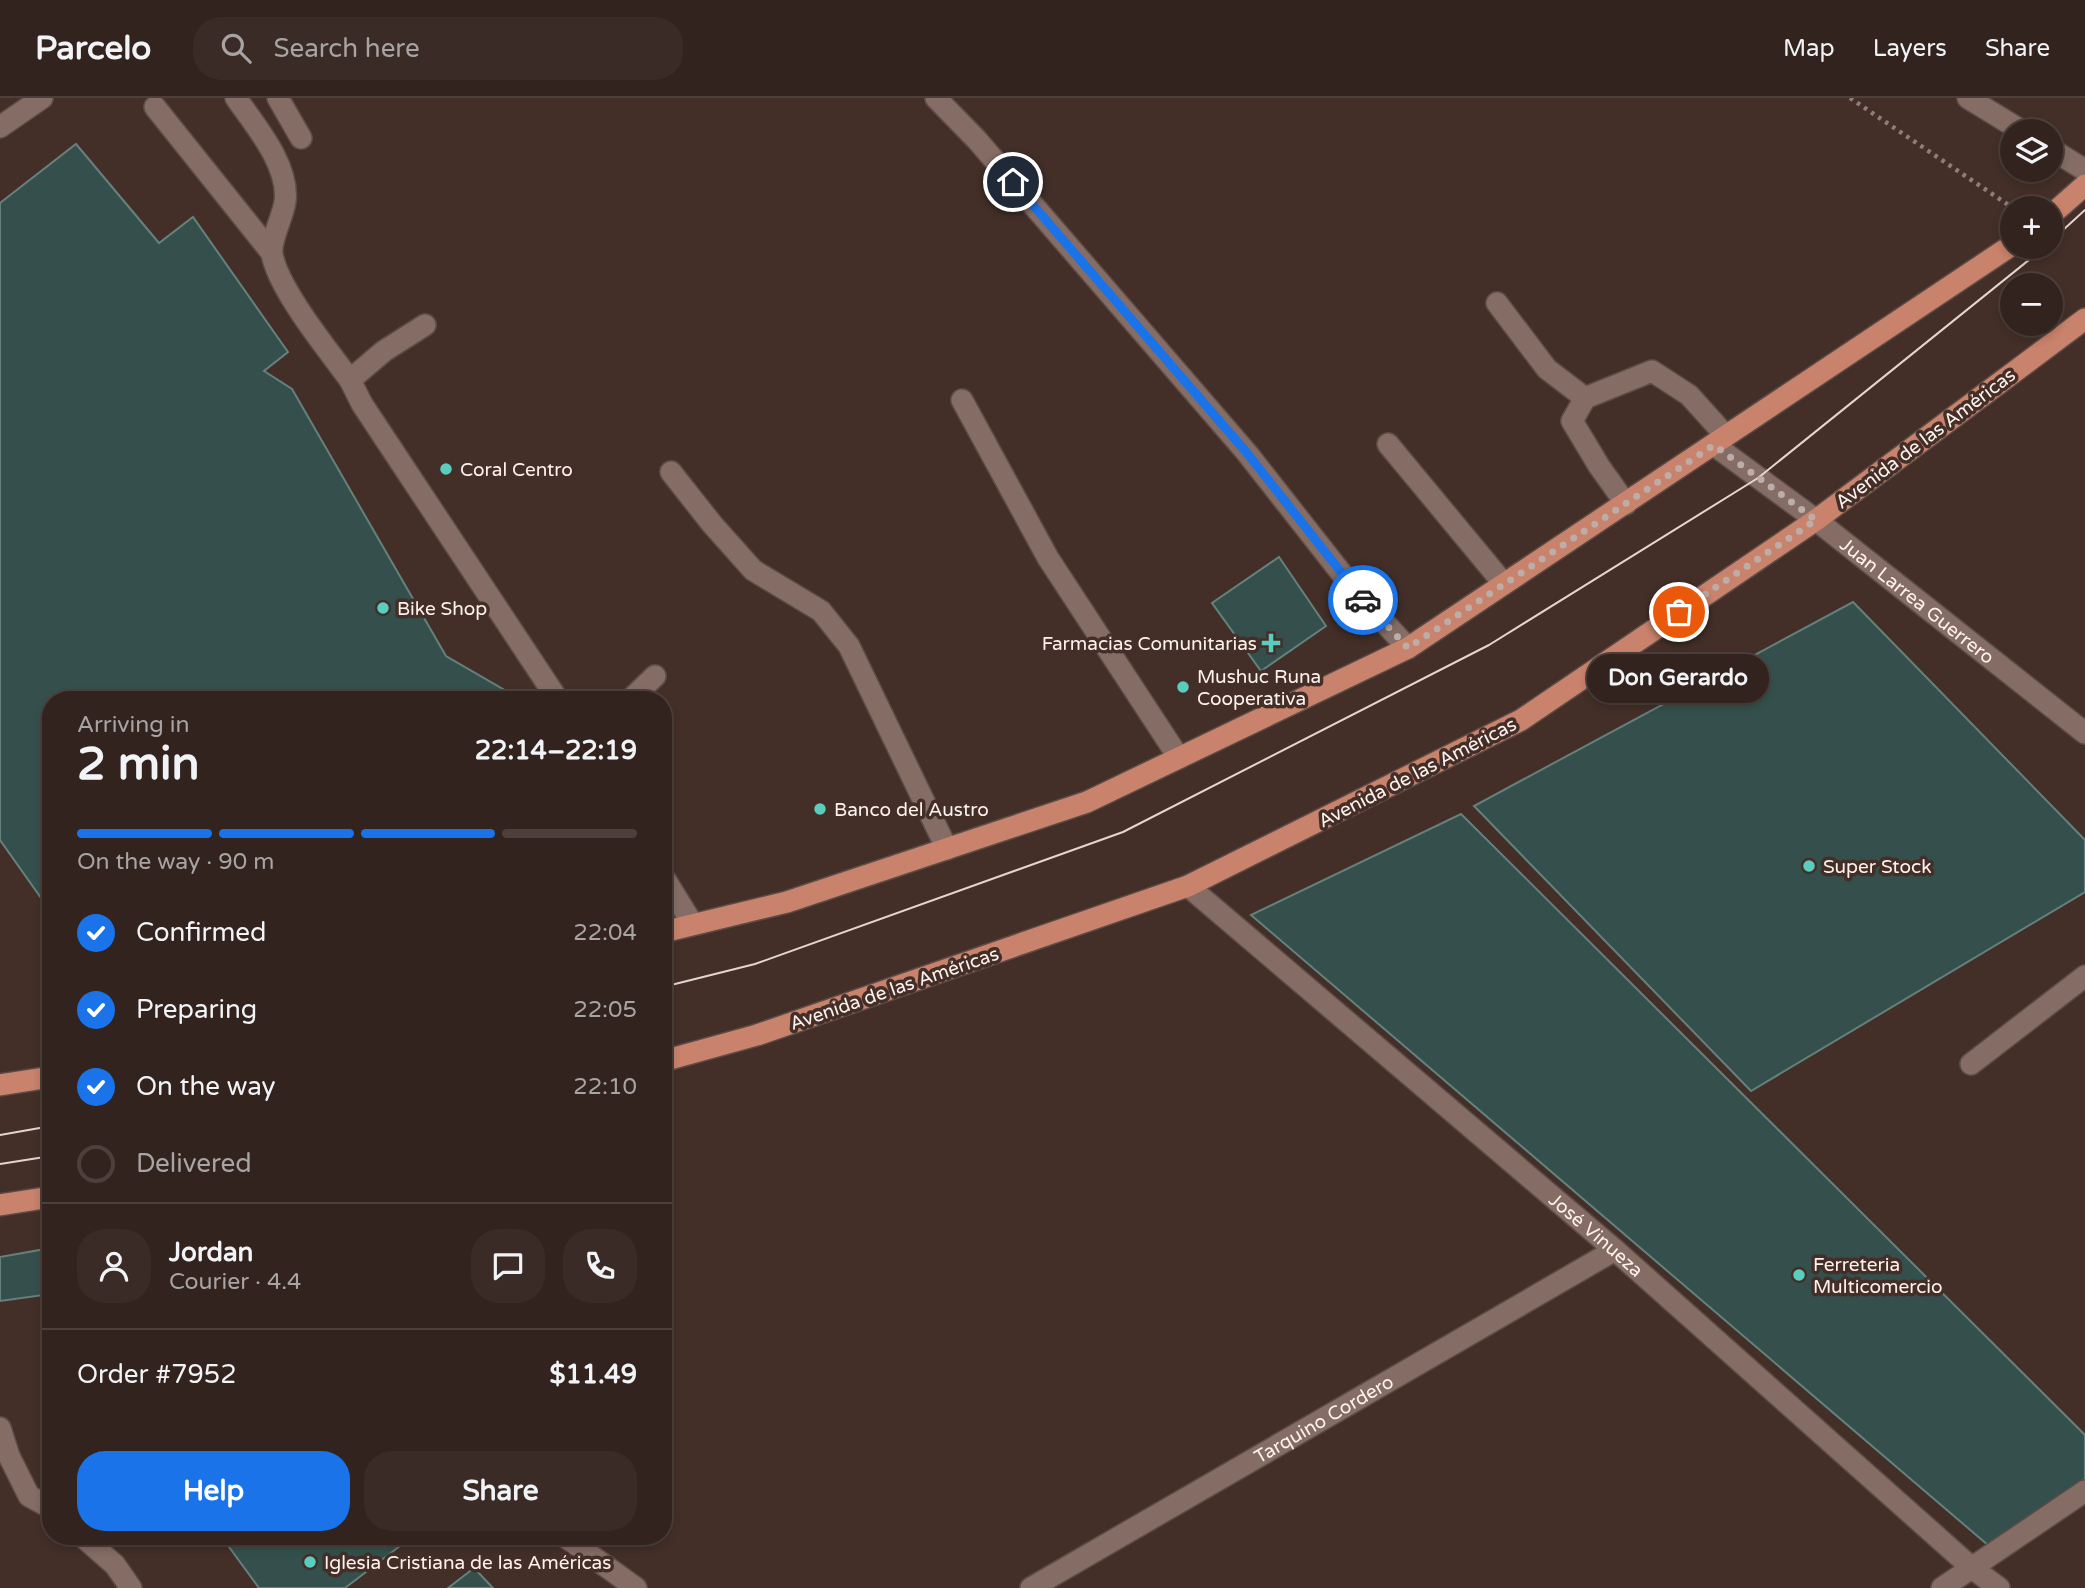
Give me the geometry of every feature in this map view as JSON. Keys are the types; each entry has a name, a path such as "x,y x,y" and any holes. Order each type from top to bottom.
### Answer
{"main road":[{"path":"2063,203 2084,181"},
{"path":"672,929 787,902 1087,802 1408,648 2000,254"},
{"name":"Avenida de las Américas","path":"672,1059 757,1035 1188,886 1521,720 1816,520 2085,319"},
{"path":"0,1085 42,1078"},
{"path":"0,1205 42,1198"}],"street":[{"path":"0,127 43,98"},
{"path":"236,98 266,139 278,163 284,184 286,200 271,252"},
{"path":"278,98 301,138"},
{"path":"936,98 977,140 1238,443 1357,593 1408,648"},
{"path":"1968,98 2002,119"},
{"path":"155,107 271,252 288,292 350,380 362,404 552,691"},
{"path":"2063,161 2084,181"},
{"path":"1497,303 1547,369 1585,398 1572,421 1626,504"},
{"path":"350,380 384,351 425,325"},
{"name":"Juan Larrea Guerrero","path":"1585,398 1652,371 1689,395 1720,440 1816,520 2085,733"},
{"path":"961,400 1048,558 1179,758"},
{"path":"1388,444 1504,584"},
{"path":"671,472 753,570 821,611 849,646 947,849"},
{"path":"639,691 655,676"},
{"name":"José Vinueza","path":"1188,886 1615,1250 1972,1568 1999,1588"},
{"path":"672,891 692,923"},
{"path":"1971,1064 2085,976"},
{"name":"Tarquino Cordero","path":"1031,1588 1615,1250"},
{"path":"0,1428 9,1456 29,1496 42,1503"},
{"path":"1942,1588 2085,1491"},
{"path":"92,1545 115,1565 131,1588"},
{"path":"577,1545 636,1588"}],"path":[{"path":"1850,98 2000,199"}],"building":[{"path":"76,144 159,243 193,217 288,352 264,371 292,389 446,656 506,691 42,691 42,899 0,840 0,203"},
{"path":"1279,557 1326,626 1261,671 1212,603"},
{"name":"Super Stock","path":"1853,602 2085,840 2085,892 1751,1091 1474,806"},
{"name":"Ferreteria Multicomercio","path":"1461,814 2085,1435 2085,1479 1989,1546 1251,915"},
{"path":"42,1250 42,1295 0,1301 0,1257"},
{"name":"Iglesia Cristiana de las Américas","path":"228,1545 401,1545 345,1588 259,1588"},
{"path":"474,1568 493,1588 448,1588"}],"tram line":[{"path":"2063,230 2085,210"},
{"path":"672,985 755,964 1123,832 1489,645 1758,478 2030,259"},
{"path":"0,1135 42,1128"},
{"path":"0,1164 42,1157"}],"way so far":[{"path":"1363,600 1408,648 1714,445 1816,520 1679,612"}],"place":[{"name":"Coral Centro","path":"446,469"},
{"name":"Bike Shop","path":"383,608"},
{"name":"Don Gerardo","path":"1679,612"},
{"name":"Farmacias Comunitarias","path":"1271,643"},
{"name":"Mushuc Runa Cooperativa","path":"1183,687"},
{"name":"Banco del Austro","path":"820,809"},
{"name":"Super Stock","path":"1809,866"},
{"name":"Ferreteria Multicomercio","path":"1799,1275"},
{"name":"Iglesia Cristiana de las Américas","path":"310,1562"}],"route":[{"path":"1013,182 1247,453 1363,600"}]}
